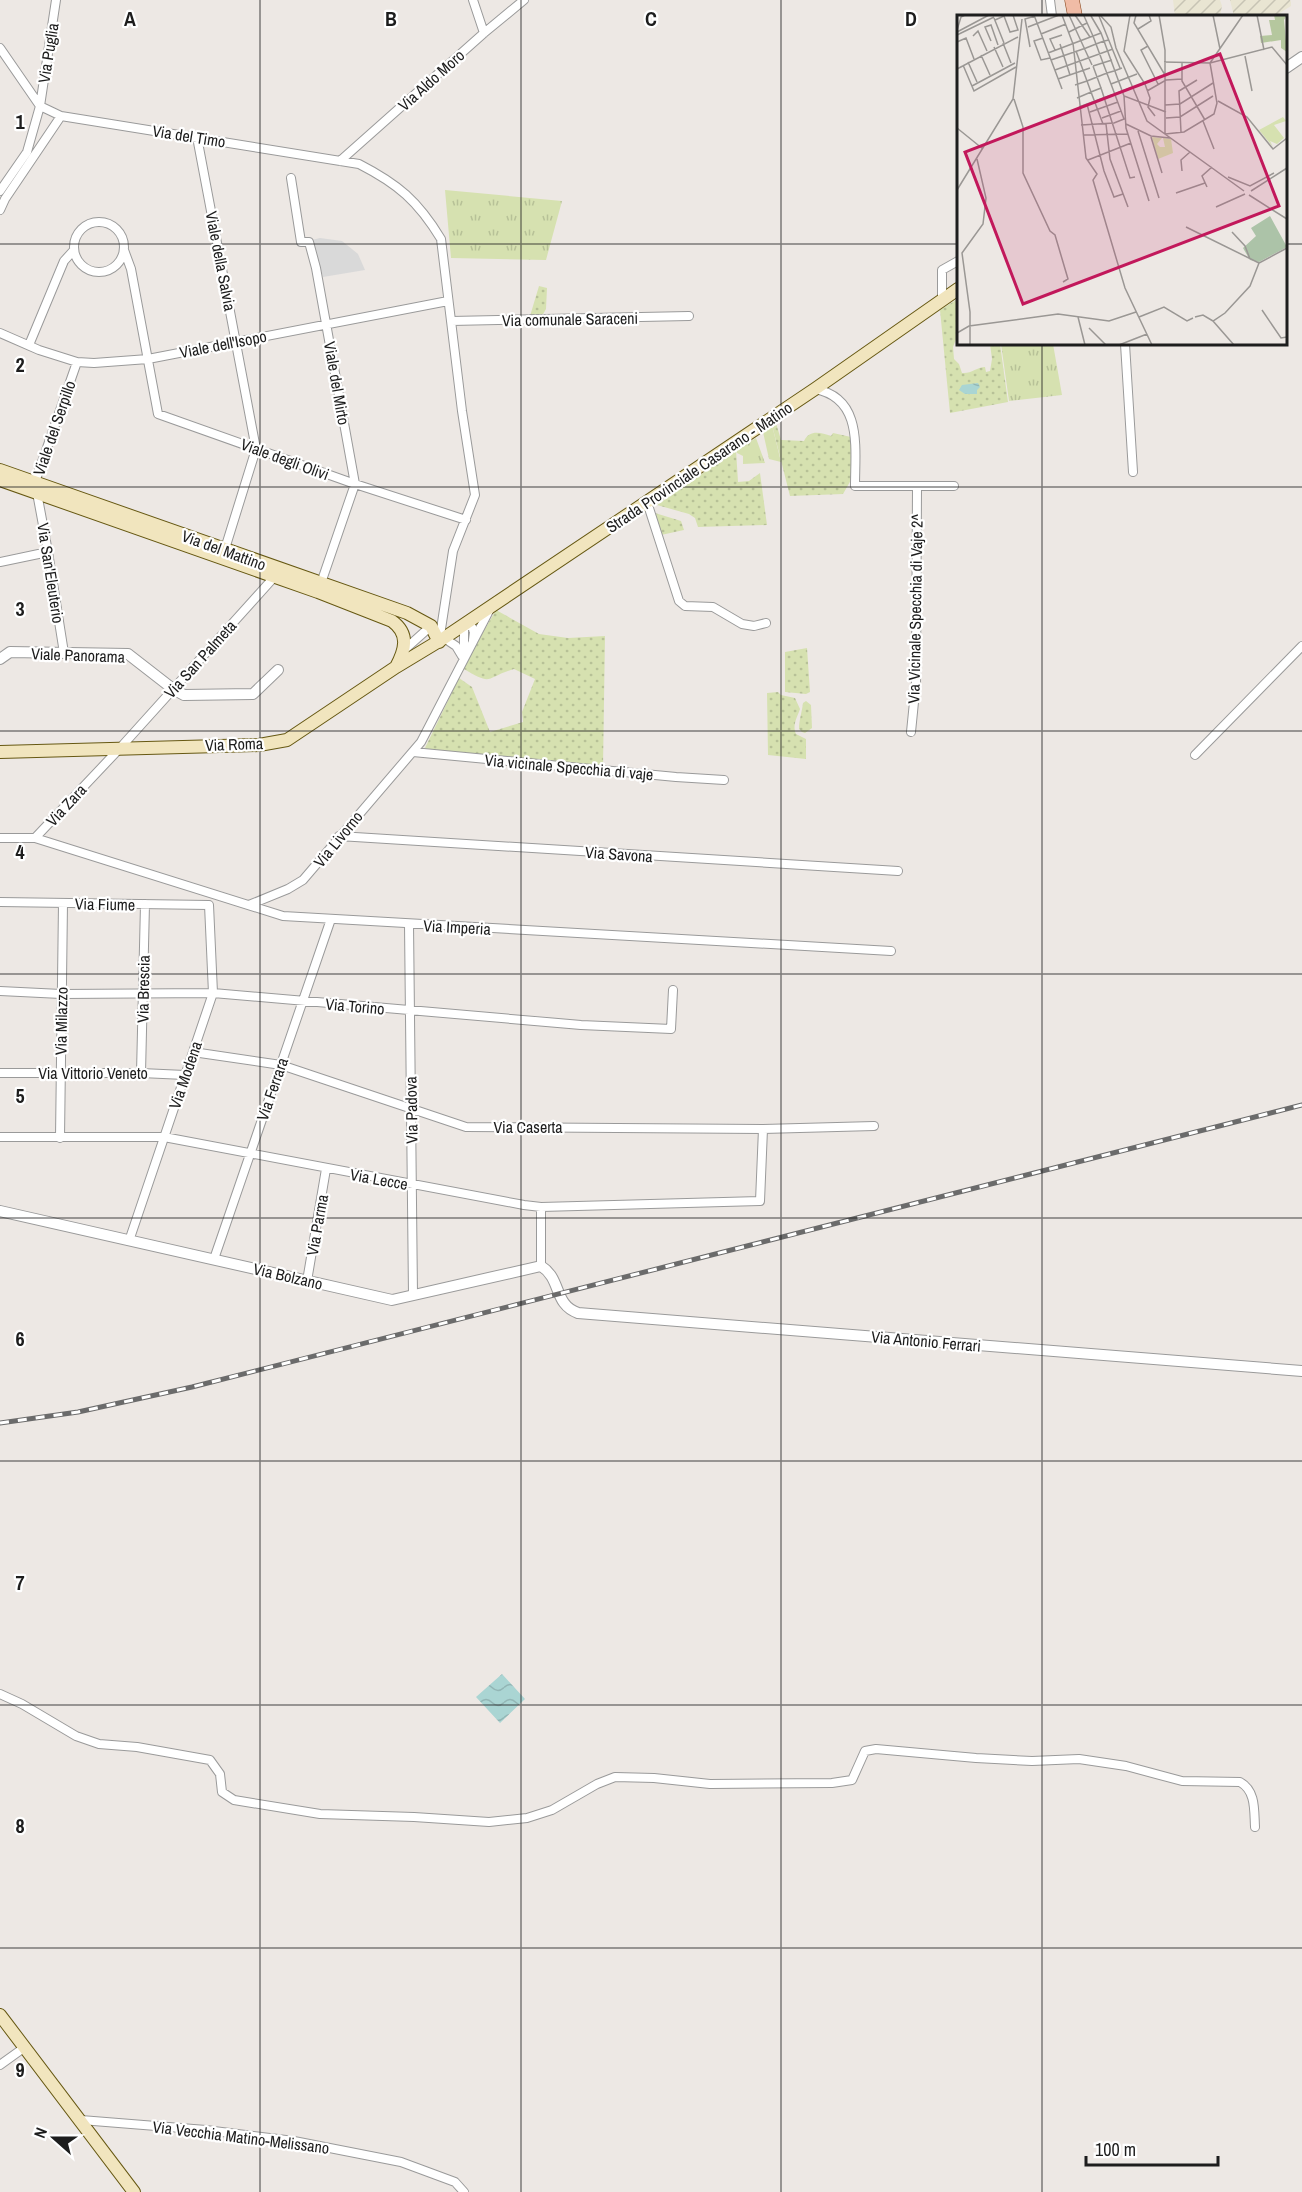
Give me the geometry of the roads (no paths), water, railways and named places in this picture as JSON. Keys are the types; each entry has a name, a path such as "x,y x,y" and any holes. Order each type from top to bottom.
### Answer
{"main road":[{"path":"1072,0 1075,15"},
{"name":"Strada Provinciale Casarano - Matino","path":"441,640 957,290"},
{"name":"Via del Mattino","path":"0,470 36,488"},
{"name":"Via del Mattino","path":"0,480 36,488 319,588 406,613 431,626"},
{"name":"Via del Mattino","path":"319,588 392,621 401,629 405,637 406,644 403,651"},
{"path":"431,626 441,640"},
{"name":"Via Roma","path":"0,752 259,745 287,740 396,667 441,640"},
{"path":"396,667 403,651"},
{"path":"0,2015 134,2192"}],"street":[{"name":"Via Puglia","path":"0,191 27,152 40,106 56,0"},
{"path":"473,0 484,33"},
{"name":"Via Aldo Moro","path":"340,161 524,0"},
{"path":"1050,0 1052,15"},
{"path":"0,48 40,106"},
{"path":"1287,67 1302,57"},
{"name":"Via del Timo","path":"40,106 62,116 359,164 399,186 429,220 441,239 448,301"},
{"path":"0,210 62,116"},
{"name":"Viale della Salvia","path":"196,137 256,449 224,554"},
{"name":"Viale del Mirto","path":"291,178 301,242 309,242 355,484 319,588"},
{"path":"29,345 64,261 74,250 78,233 83,227 99,222 108,223 121,234 131,268 148,359"},
{"path":"74,250 81,265 95,272 111,270 117,265 124,250"},
{"path":"942,300 942,270 957,262"},
{"path":"448,301 475,495 453,551 441,640 456,646 464,659"},
{"name":"Viale dell'Isopo","path":"0,333 77,362 94,363 148,359 448,301"},
{"name":"Via comunale Saraceni","path":"451,321 689,316"},
{"path":"1125,345 1133,472"},
{"name":"Viale degli Olivi","path":"148,359 158,414 355,484 466,520"},
{"name":"Viale del Serpillo","path":"36,488 77,362"},
{"path":"815,388 829,391 847,407 852,420 854,438 855,486 954,486"},
{"name":"Via Vicinale Specchia di Vaje 2^","path":"911,732 916,682 917,486"},
{"name":"Via San'Eleuterio","path":"36,488 64,653"},
{"path":"647,502 679,601 685,606 713,606 742,624 754,626 766,623"},
{"path":"0,562 48,552"},
{"name":"Via San Palmeta","path":"121,747 276,573"},
{"name":"Via Livorno","path":"248,906 288,890 303,880 413,752 432,722 491,607"},
{"path":"464,659 464,624 472,627 473,641"},
{"path":"403,651 431,626"},
{"path":"1195,755 1302,646"},
{"name":"Viale Panorama","path":"0,658 10,652 128,654 184,695 253,694 278,670"},
{"name":"Via Zara","path":"0,838 34,838 121,747"},
{"name":"Via vicinale Specchia di vaje","path":"413,752 724,780"},
{"name":"Via Savona","path":"339,836 898,871"},
{"name":"Via Imperia","path":"34,838 284,916 891,951"},
{"name":"Via Fiume","path":"0,902 209,905"},
{"name":"Via Milazzo","path":"60,1138 63,903"},
{"name":"Via Brescia","path":"141,1073 145,904"},
{"name":"Via Modena","path":"129,1241 213,993 209,905"},
{"name":"Via Ferrara","path":"214,1259 331,919"},
{"name":"Via Padova","path":"409,924 413,1295"},
{"name":"Via Torino","path":"0,991 61,994 213,993 581,1025 671,1029 673,990"},
{"name":"Via Caserta","path":"193,1052 281,1065 466,1127 763,1129 874,1126"},
{"name":"Via Vittorio Veneto","path":"0,1073 186,1075"},
{"name":"Via Lecce","path":"0,1137 164,1137 412,1185 541,1206 760,1201 763,1129"},
{"name":"Via Parma","path":"307,1281 326,1169"},
{"path":"541,1206 541,1266"},
{"name":"Via Bolzano","path":"0,1211 392,1300 541,1266"},
{"name":"Via Antonio Ferrari","path":"541,1266 553,1278 566,1306 578,1313 1302,1371"},
{"path":"0,1694 22,1704 76,1736 99,1744 137,1747 210,1760 220,1774 222,1792 234,1800 320,1815 414,1817 489,1822 527,1818 552,1810 597,1784 615,1777 654,1778 720,1785 832,1783 852,1780 865,1751 876,1749 1032,1761 1079,1759 1126,1766 1182,1781 1240,1782 1248,1787 1254,1800 1255,1827"},
{"path":"0,2065 25,2047"},
{"name":"Via Vecchia Matino-Melissano","path":"81,2120 206,2130 294,2141 401,2162 455,2182 464,2192"}],"water":[{"path":"978,383 980,387 977,394 965,394 959,390 962,385"},
{"path":"502,1674 525,1699 500,1723 476,1697"}],"railway":[{"path":"0,1423 78,1412 192,1387 1302,1105"}]}
